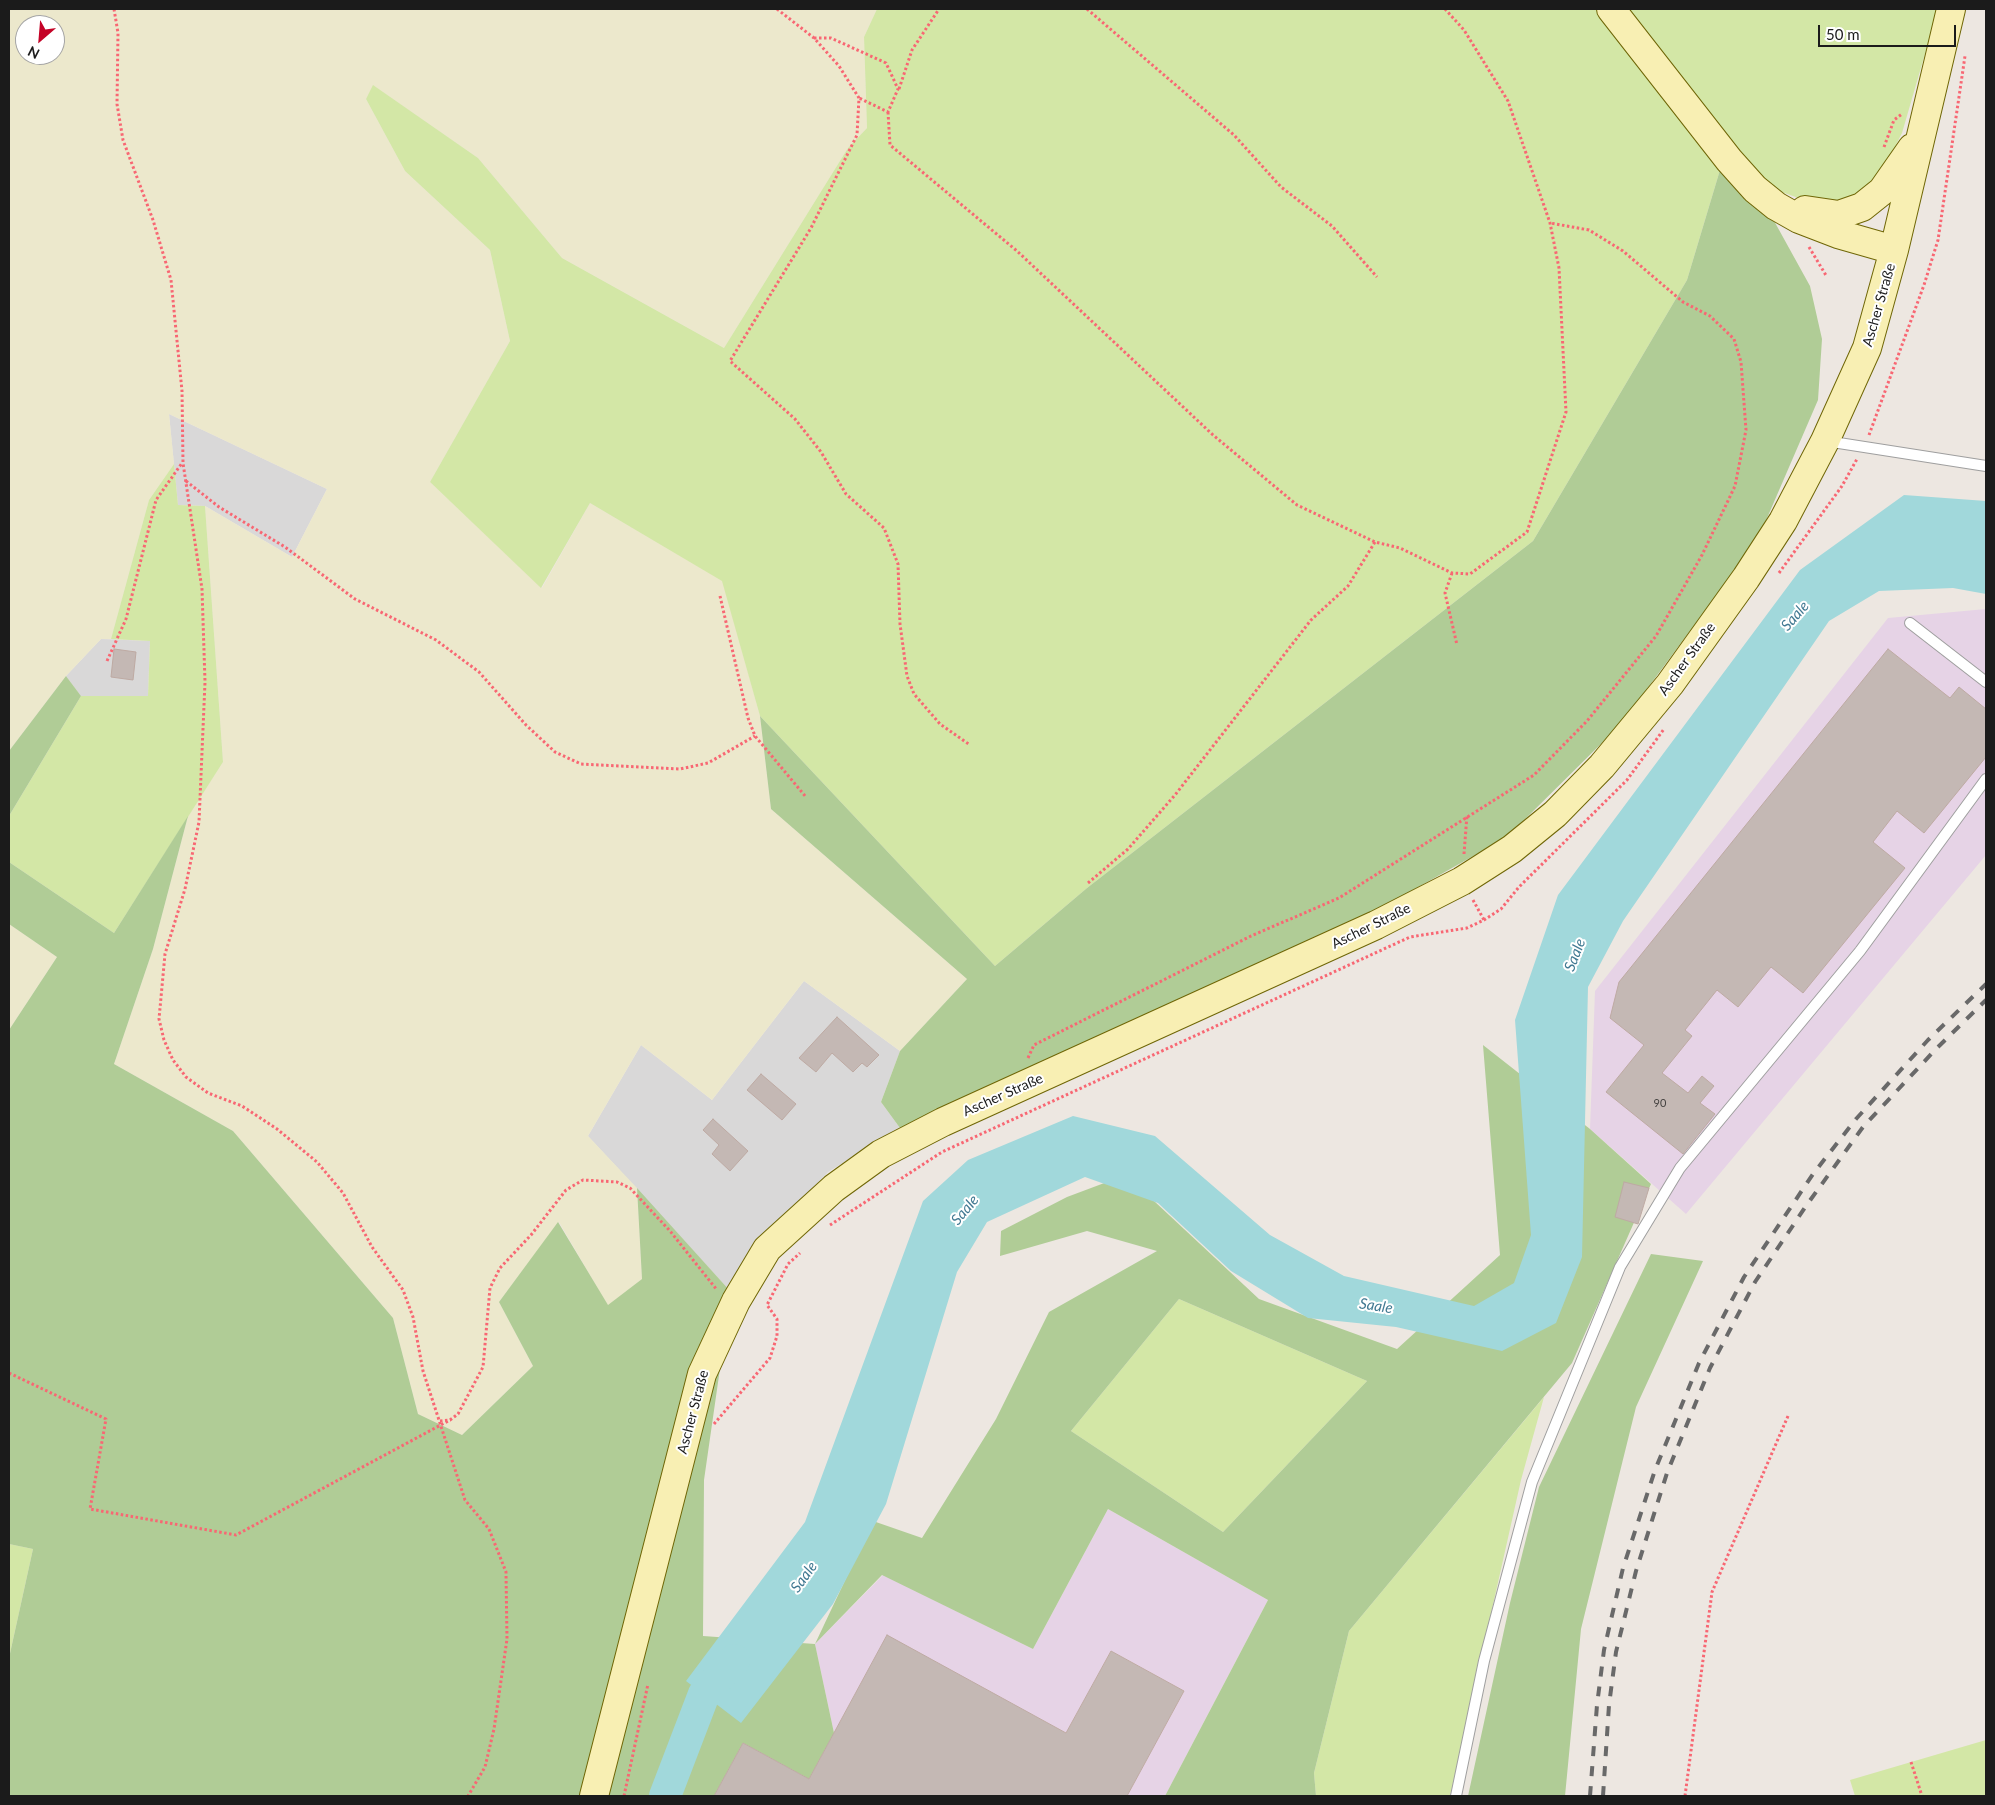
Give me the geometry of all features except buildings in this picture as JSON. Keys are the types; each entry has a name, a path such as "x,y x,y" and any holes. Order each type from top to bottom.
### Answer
{"street":[{"name":"Ascher Straße","path":"594,1796 702,1374 736,1301 767,1248 834,1188 880,1154 943,1122 1376,925 1462,880 1512,849 1554,814 1602,766 1670,684 1746,578 1783,521 1825,441 1867,348 1894,250 1838,234 1799,219 1776,206 1756,190 1729,160 1611,9"},
{"path":"1894,250 1951,9"},
{"path":"1756,190 1788,205 1813,212 1839,215 1862,207 1882,192 1926,120"}],"lane":[{"path":"1825,441 1986,466"},
{"path":"1910,623 1986,682"},
{"path":"1456,1796 1484,1660 1532,1482 1620,1268 1680,1168 1860,951 1986,779"}],"path":[{"path":"114,9 118,33 117,104 123,140 153,220 171,280 182,391 183,462 202,589 205,682 199,822 185,889 165,954 159,1019 164,1040 173,1060 186,1076 208,1093 242,1106 277,1129 317,1162 342,1194 372,1247 403,1290 413,1317 423,1372 466,1500 489,1529 506,1572 507,1639 494,1729 485,1767 468,1796"},
{"path":"777,9 814,38 839,66 858,98 858,135 811,228 730,361 795,419 821,452 846,494 884,528 898,564 902,641 907,676 914,694 940,724 970,745"},
{"path":"938,9 912,50 888,112 890,145 1017,252 1213,435 1297,505 1375,542 1400,548 1452,573 1470,574 1527,532 1566,412 1559,268 1550,223 1508,101 1464,30 1445,9"},
{"path":"1087,9 1234,135 1281,187 1332,226 1378,277"},
{"path":"814,38 830,38 886,63 898,89"},
{"path":"1881,155 1894,120 1912,108 1926,120 1957,110 1965,55"},
{"path":"858,98 888,112"},
{"path":"1015,1090 1034,1045 1251,936 1339,898 1534,775 1587,721 1656,636 1702,555 1735,486 1746,430 1741,362 1734,339 1710,316 1683,302 1623,251 1589,230 1550,223"},
{"path":"107,660 126,619 156,500 183,462"},
{"path":"185,481 219,507 285,547 355,599 436,640 479,672 526,725 555,752 581,764 680,768 708,763 755,736"},
{"path":"1088,883 1128,849 1175,795 1311,620 1348,586 1375,542"},
{"path":"1452,573 1445,593 1456,645"},
{"path":"720,596 748,718 755,736 806,797"},
{"path":"1462,880 1468,815"},
{"path":"9,1373 106,1419 90,1509 236,1535 458,1414 483,1367 490,1288 500,1268 531,1235 566,1190 583,1180 617,1182 630,1188 670,1231 718,1292 736,1301"},
{"path":"1685,1796 1712,1592 1788,1416"},
{"path":"1910,1762 1922,1796"}],"shaded area":[{"path":"9,9 877,9 864,37 867,128 848,148 724,348 562,258 478,158 374,86 366,99 405,171 490,250 510,341 430,482 542,588 590,503 723,581 760,716 771,809 967,979 900,1051 804,981 712,1100 641,1045 588,1136 637,1188 642,1279 608,1306 559,1222 499,1302 533,1366 462,1435 418,1414 393,1318 233,1131 114,1064 153,949 188,816 223,762 205,506 292,557 327,489 169,414 174,464 149,500 111,639 101,639 66,676 9,751"},
{"path":"169,414 327,489 292,557 205,506 178,505"},
{"path":"1986,609 1986,855 1686,1214 1590,1129 1595,991 1888,618"},
{"path":"101,639 150,641 148,696 81,696 66,676"},
{"path":"9,924 57,957 9,1030"},
{"path":"804,981 900,1051 881,1102 900,1128 828,1172 762,1242 731,1292 588,1136 641,1045 712,1100"},
{"path":"1108,1509 1268,1600 1165,1796 1127,1796 1184,1691 1111,1651 1066,1733 887,1636 834,1733 815,1644 883,1575 1033,1649"}],"green space":[{"path":"877,9 1938,9 1902,133 1871,194 1818,205 1720,170 1687,280 1533,541 1087,888 995,966 760,716 722,581 590,503 541,588 430,482 510,341 490,250 405,171 366,99 373,85 478,158 562,258 724,348 848,148 867,128 864,37"},
{"path":"1720,170 1773,219 1810,286 1822,339 1818,400 1758,539 1621,724 1507,837 1365,917 900,1128 881,1102 900,1051 967,979 771,809 760,716 995,966 1087,888 1533,541 1687,280"},
{"path":"174,464 178,505 205,506 223,762 114,933 9,862 9,816 81,696 148,696 150,641 111,639 149,500"},
{"path":"66,676 81,696 9,816 9,751"},
{"path":"188,816 153,949 114,1064 233,1131 393,1318 418,1414 462,1435 533,1366 499,1302 558,1222 608,1305 642,1279 637,1188 731,1292 704,1480 703,1636 815,1644 834,1733 809,1779 743,1743 714,1796 9,1796 9,1658 33,1549 9,1544 9,1030 57,957 9,924 9,862 114,933"},
{"path":"1483,1045 1590,1129 1651,1184 1572,1363 1349,1631 1314,1773 1316,1796 1165,1796 1268,1600 1108,1509 1033,1649 882,1575 815,1644 873,1521 922,1538 996,1419 1049,1312 1157,1251 1087,1231 1000,1256 1001,1231 1067,1197 1107,1182 1154,1201 1259,1299 1397,1349 1500,1255","holes":["1179,1299 1367,1381 1223,1532 1071,1431"]},
{"path":"1651,1254 1703,1261 1636,1407 1581,1629 1565,1796 1468,1796 1510,1603 1539,1487"},
{"path":"1179,1299 1367,1381 1223,1532 1071,1431"},
{"path":"1544,1397 1521,1480 1450,1796 1316,1796 1314,1773 1349,1631"},
{"path":"9,1544 33,1549 9,1658"},
{"path":"1986,1740 1986,1796 1855,1796 1850,1780"}],"water":[{"path":"1904,495 1986,501 1986,594 1953,588 1879,591 1829,621 1623,921 1588,987 1582,1257 1556,1323 1502,1351 1396,1327 1308,1318 1231,1271 1158,1203 1085,1177 987,1222 957,1272 886,1504 833,1604 741,1723 686,1681 805,1522 923,1201 968,1160 1073,1116 1155,1136 1270,1235 1344,1276 1474,1306 1514,1283 1531,1235 1515,1020 1558,895 1800,570"}],"waterway":[{"name":"Saale","path":"665,1796 704,1694 734,1660"}],"railway":[{"path":"1590,1796 1597,1705 1604,1650 1623,1568 1655,1470 1699,1363 1744,1277 1813,1174 1856,1119 1928,1040 1986,984"},
{"path":"1603,1796 1609,1705 1616,1652 1636,1571 1667,1473 1710,1368 1755,1282 1806,1206 1863,1127 1936,1049 1986,1000"}]}
